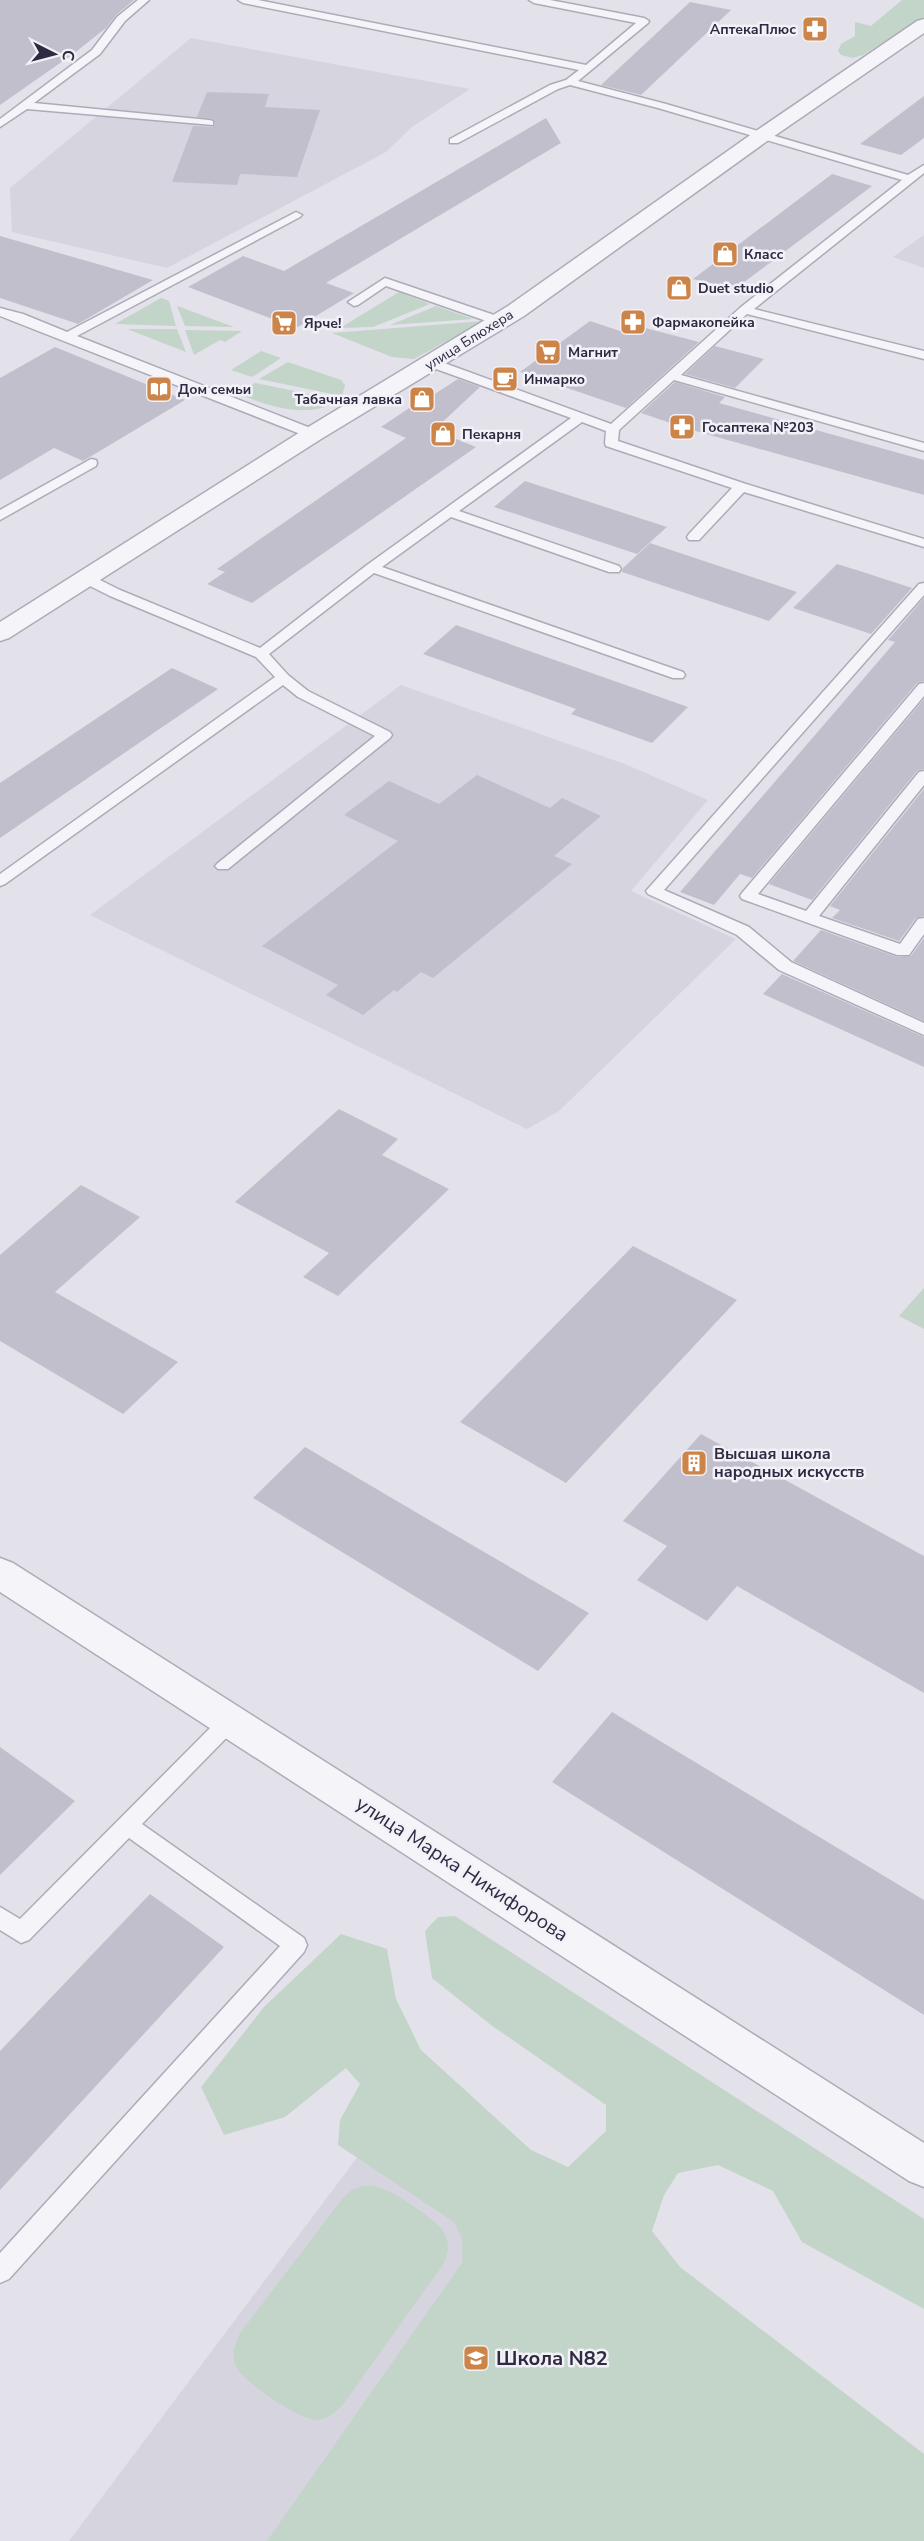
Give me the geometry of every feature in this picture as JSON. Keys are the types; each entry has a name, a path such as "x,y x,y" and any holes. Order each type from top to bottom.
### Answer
{"street":[{"name":"улица Блюхера","path":"0,633 313,434 500,321 763,135 924,25"},
{"name":"улица Марка Никифорова","path":"0,1573 924,2167"}],"lane":[{"path":"0,124 96,52 121,19 144,0"},
{"path":"243,0 588,69"},
{"path":"454,141 554,87 570,82 644,21 534,0"},
{"path":"570,82 909,178"},
{"path":"27,106 209,123"},
{"path":"924,168 746,310 613,429 611,443 741,488 924,543"},
{"path":"68,336 296,215"},
{"path":"354,302 385,282 500,321"},
{"path":"746,310 924,355"},
{"path":"0,312 68,336 313,434"},
{"path":"432,363 613,429"},
{"path":"672,376 924,447"},
{"path":"261,654 372,568 580,417"},
{"path":"0,516 91,463"},
{"path":"694,537 741,488"},
{"path":"449,512 614,569"},
{"path":"372,568 678,675"},
{"path":"85,578 115,593 261,654 283,678 303,694 385,735 223,866"},
{"path":"924,586 654,891 742,931 785,966 924,1030"},
{"path":"0,881 283,678"},
{"path":"924,687 748,896 903,951 924,923"},
{"path":"808,917 924,775"},
{"path":"0,1917 21,1933 230,1721"},
{"path":"0,2271 296,1945 127,1825"}],"shaded area":[{"path":"191,38 470,89 412,127 386,152 167,268 12,232 10,188"},
{"path":"924,235 924,268 893,257"},
{"path":"401,685 625,764 708,800 631,891 736,939 559,1111 527,1129 90,915"},
{"name":"Школа N82","path":"401,2099 924,2541 69,2541"}],"green space":[{"path":"902,0 924,0 924,17 863,55 853,58 841,55 838,51 841,44 855,36 855,22 871,26"},
{"path":"399,292 430,304 373,327 340,328"},
{"path":"161,298 169,301 176,326 115,324"},
{"path":"177,306 180,307 234,327 185,326"},
{"path":"436,306 473,319 390,325"},
{"path":"484,321 414,359 392,357 332,333"},
{"path":"127,329 177,329 186,352"},
{"path":"185,330 242,331 225,342 220,340 194,355"},
{"path":"261,351 281,358 252,377 231,370"},
{"path":"288,362 341,380 345,385 342,396 259,379"},
{"path":"255,383 339,400 327,406 301,410 275,406 237,394"},
{"path":"924,1288 924,1329 899,1316"},
{"path":"455,1916 924,2219 924,2309 802,2242 773,2191 718,2165 678,2173 664,2195 652,2231 680,2267 924,2454 924,2541 267,2541 462,2263 462,2239 454,2222 338,2145 340,2120 360,2084 346,2068 285,2117 224,2135 201,2087 264,2007 341,1934 387,1949 396,1999 421,2050 531,2150 568,2167 606,2131 606,2105 491,2025 432,1978 425,1931 438,1917"},
{"path":"363,2186 375,2186 393,2193 431,2219 445,2235 448,2244 447,2253 442,2266 342,2406 325,2418 310,2419 274,2400 242,2375 234,2359 236,2341 343,2198 352,2190"}],"building":[{"path":"0,0 134,0 116,15 106,28 73,54 0,105"},
{"path":"690,2 731,10 641,95 601,85"},
{"path":"207,92 269,94 265,107 320,110 297,177 240,174 237,185 172,182 193,126 213,127 215,125 214,119 197,117"},
{"path":"924,96 924,138 901,155 860,144"},
{"path":"546,118 561,143 326,283 354,293 296,328 188,287 243,256 284,271"},
{"path":"832,174 872,186 735,289 693,279"},
{"path":"0,236 153,280 78,324 0,298"},
{"path":"590,321 620,331 630,324 699,342 626,408 520,372"},
{"path":"715,346 764,359 735,388 685,374"},
{"path":"55,347 185,400 83,461 54,448 0,480 0,378"},
{"path":"458,379 480,387 434,430 476,447 252,603 207,584 225,572 217,569 406,438 381,427 427,396 430,397"},
{"path":"675,382 725,397 719,403 924,460 924,495 685,428 641,413"},
{"path":"525,481 667,527 637,554 494,507"},
{"path":"650,543 797,592 769,621 622,572 623,568"},
{"path":"837,564 912,588 871,634 793,608"},
{"path":"924,598 924,681 917,683 752,878 740,874 714,905 680,892 895,642 888,640"},
{"path":"456,625 688,707 652,743 571,714 576,709 423,654"},
{"path":"172,668 218,689 0,838 0,783"},
{"path":"924,699 924,769 917,771 812,900 769,884"},
{"path":"477,775 550,808 562,798 601,816 554,856 572,864 433,978 421,972 363,1015 326,995 338,985 262,946 398,841 344,815 389,781 439,804"},
{"path":"924,789 924,916 916,918 899,941 832,918 840,910 830,906"},
{"path":"821,930 897,957 911,956 924,938 924,1021 793,961"},
{"path":"782,974 924,1037 924,1067 763,994"},
{"path":"339,1109 398,1139 382,1155 449,1189 338,1296 303,1277 329,1253 235,1202"},
{"path":"81,1185 140,1217 55,1292 178,1362 123,1414 0,1341 0,1255"},
{"path":"633,1246 737,1300 566,1483 460,1422"},
{"path":"701,1434 924,1556 924,1693 737,1586 707,1621 637,1580 667,1546 623,1521"},
{"path":"305,1447 589,1613 538,1671 253,1498"},
{"path":"612,1712 924,1900 924,2015 552,1782"},
{"path":"0,1747 75,1801 0,1875"},
{"path":"150,1894 224,1947 0,2190 0,2051"}],"place":[{"name":"АптекаПлюс","path":"815,29"},
{"name":"Класс","path":"725,254"},
{"name":"Duet studio","path":"679,288"},
{"name":"Фармакопейка","path":"633,322"},
{"name":"Ярче!","path":"284,323"},
{"name":"Магнит","path":"548,352"},
{"name":"Инмарко","path":"505,379"},
{"name":"Дом семьи","path":"159,389"},
{"name":"Табачная лавка","path":"422,399"},
{"name":"Госаптека №203","path":"682,427"},
{"name":"Пекарня","path":"443,434"},
{"name":"Высшая школа народных искусств","path":"694,1463"},
{"name":"Школа N82","path":"476,2358"}]}
